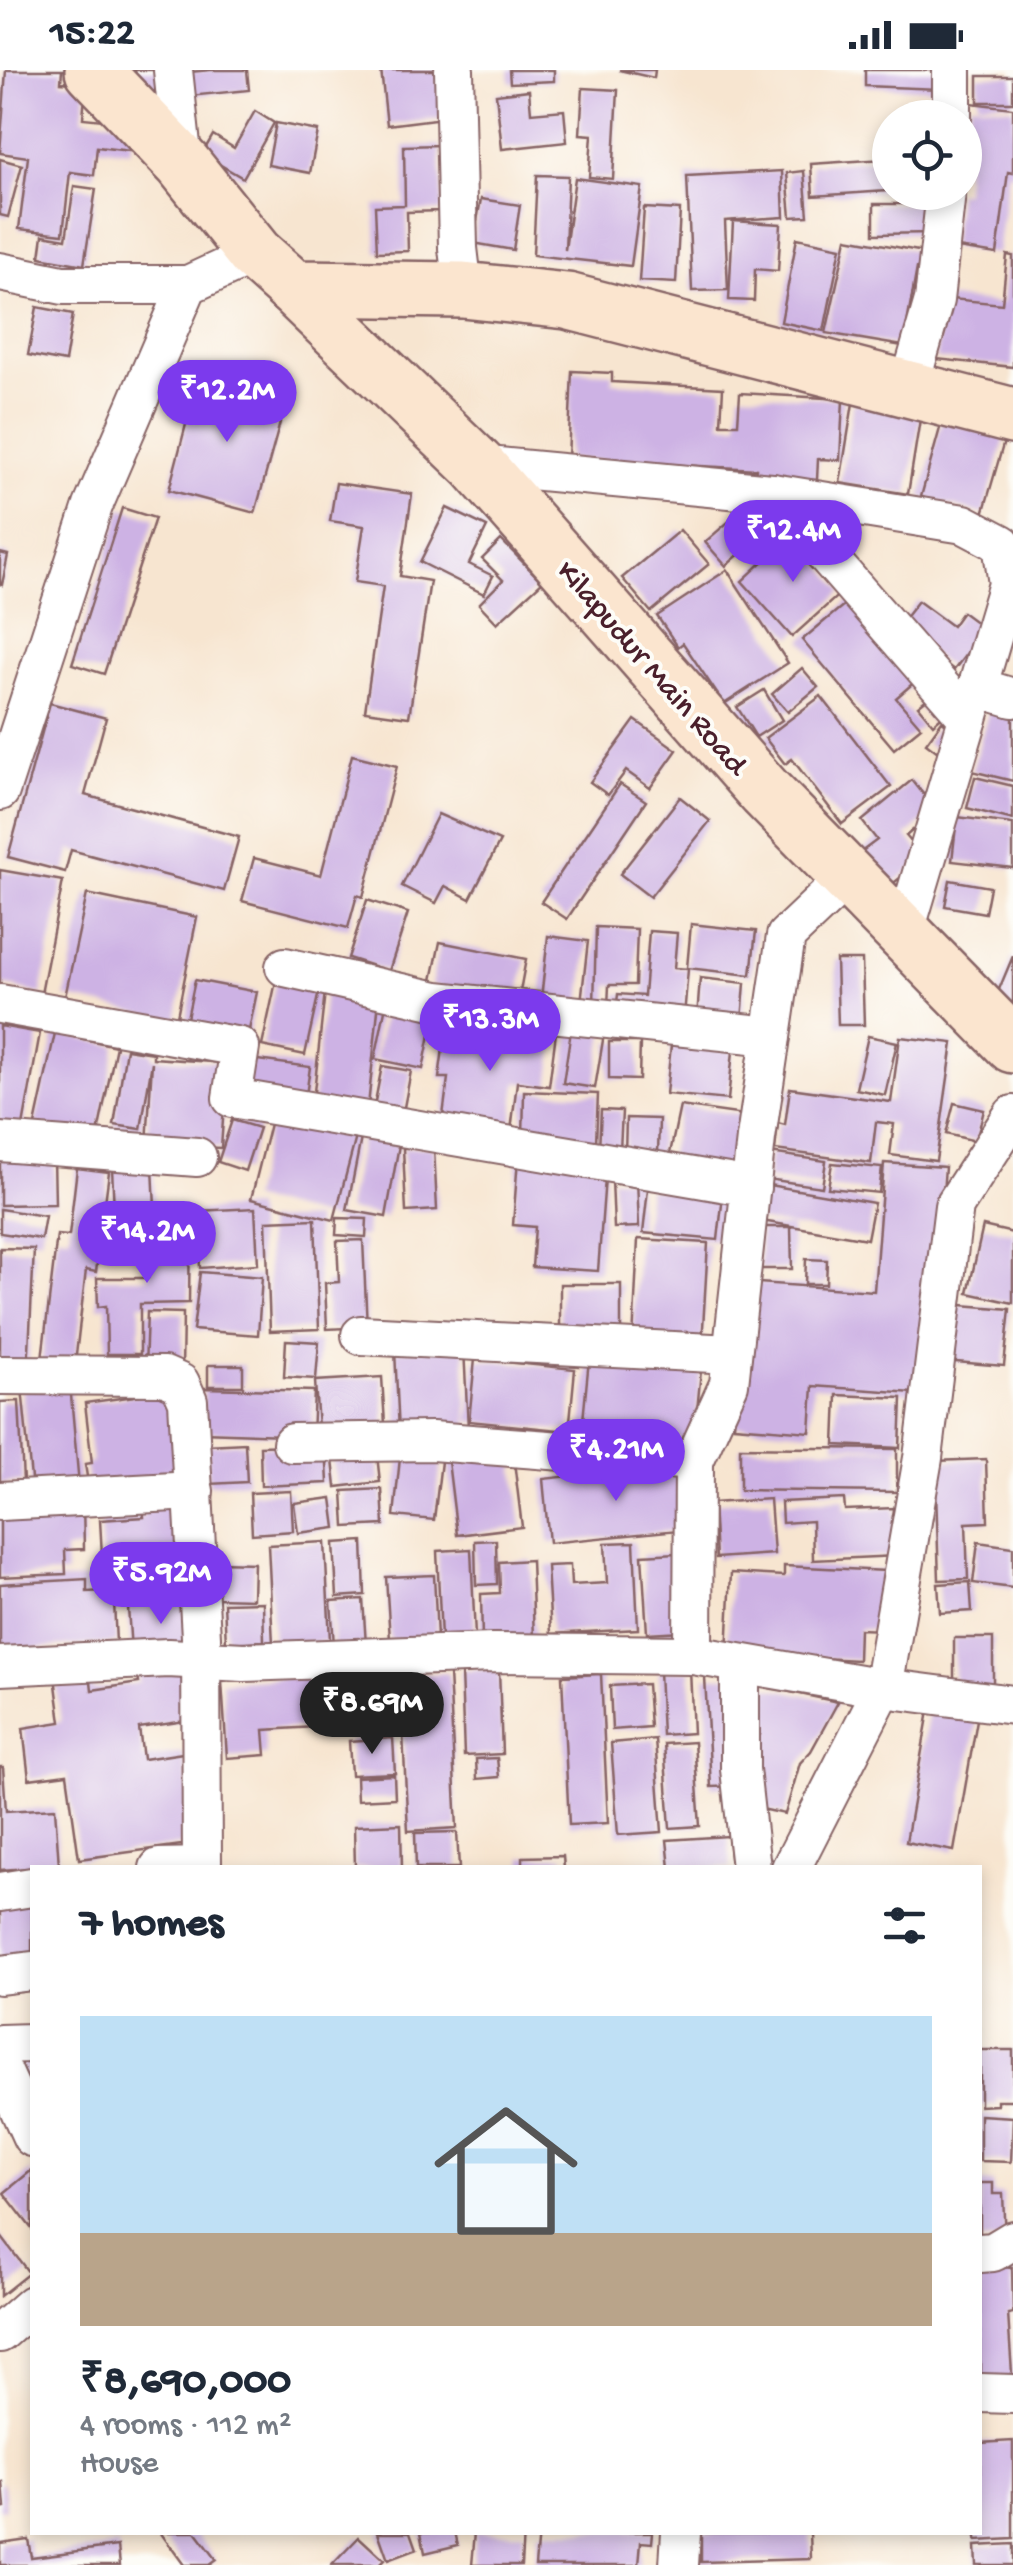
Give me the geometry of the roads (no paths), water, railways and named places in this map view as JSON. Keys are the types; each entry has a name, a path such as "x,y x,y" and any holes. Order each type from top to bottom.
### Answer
{"street":[{"name":"Kilapudur Main Road","path":"93,70 182,164 274,271 477,465 765,792 1013,1045"},
{"path":"173,70 182,164"},
{"path":"454,70 458,248 463,290"},
{"path":"952,70 952,100"},
{"path":"909,387 934,300 944,210"},
{"path":"0,272 63,285 188,285 274,271 568,301 1013,416"},
{"path":"3,775 93,506 188,285"},
{"path":"477,465 772,493 964,524 1002,544 1008,584 986,701 904,934"},
{"path":"772,493 986,701"},
{"path":"693,1655 694,1461 729,1384 751,1186 786,936 848,877"},
{"path":"285,967 437,1001 771,1036"},
{"path":"0,1004 240,1047 232,1098 751,1186"},
{"path":"793,1865 883,1688 923,1458 954,1206 1013,1116"},
{"path":"0,1142 197,1157"},
{"path":"360,1335 732,1354"},
{"path":"0,1375 164,1376 180,1382 188,1400 201,1660 202,1865"},
{"path":"292,1443 432,1441 694,1461"},
{"path":"0,1501 194,1491"},
{"path":"0,1666 168,1658 244,1662 494,1653 693,1655 1013,1706"},
{"path":"740,1665 740,1769 751,1865"},
{"path":"0,1892 30,1887"},
{"path":"0,1975 30,1971"},
{"path":"0,2044 30,2043"},
{"path":"0,2066 30,2132"},
{"path":"982,2253 993,2252 1013,2240"},
{"path":"0,2333 30,2307"},
{"path":"982,2393 1013,2394"},
{"path":"679,2565 681,2535"}]}
